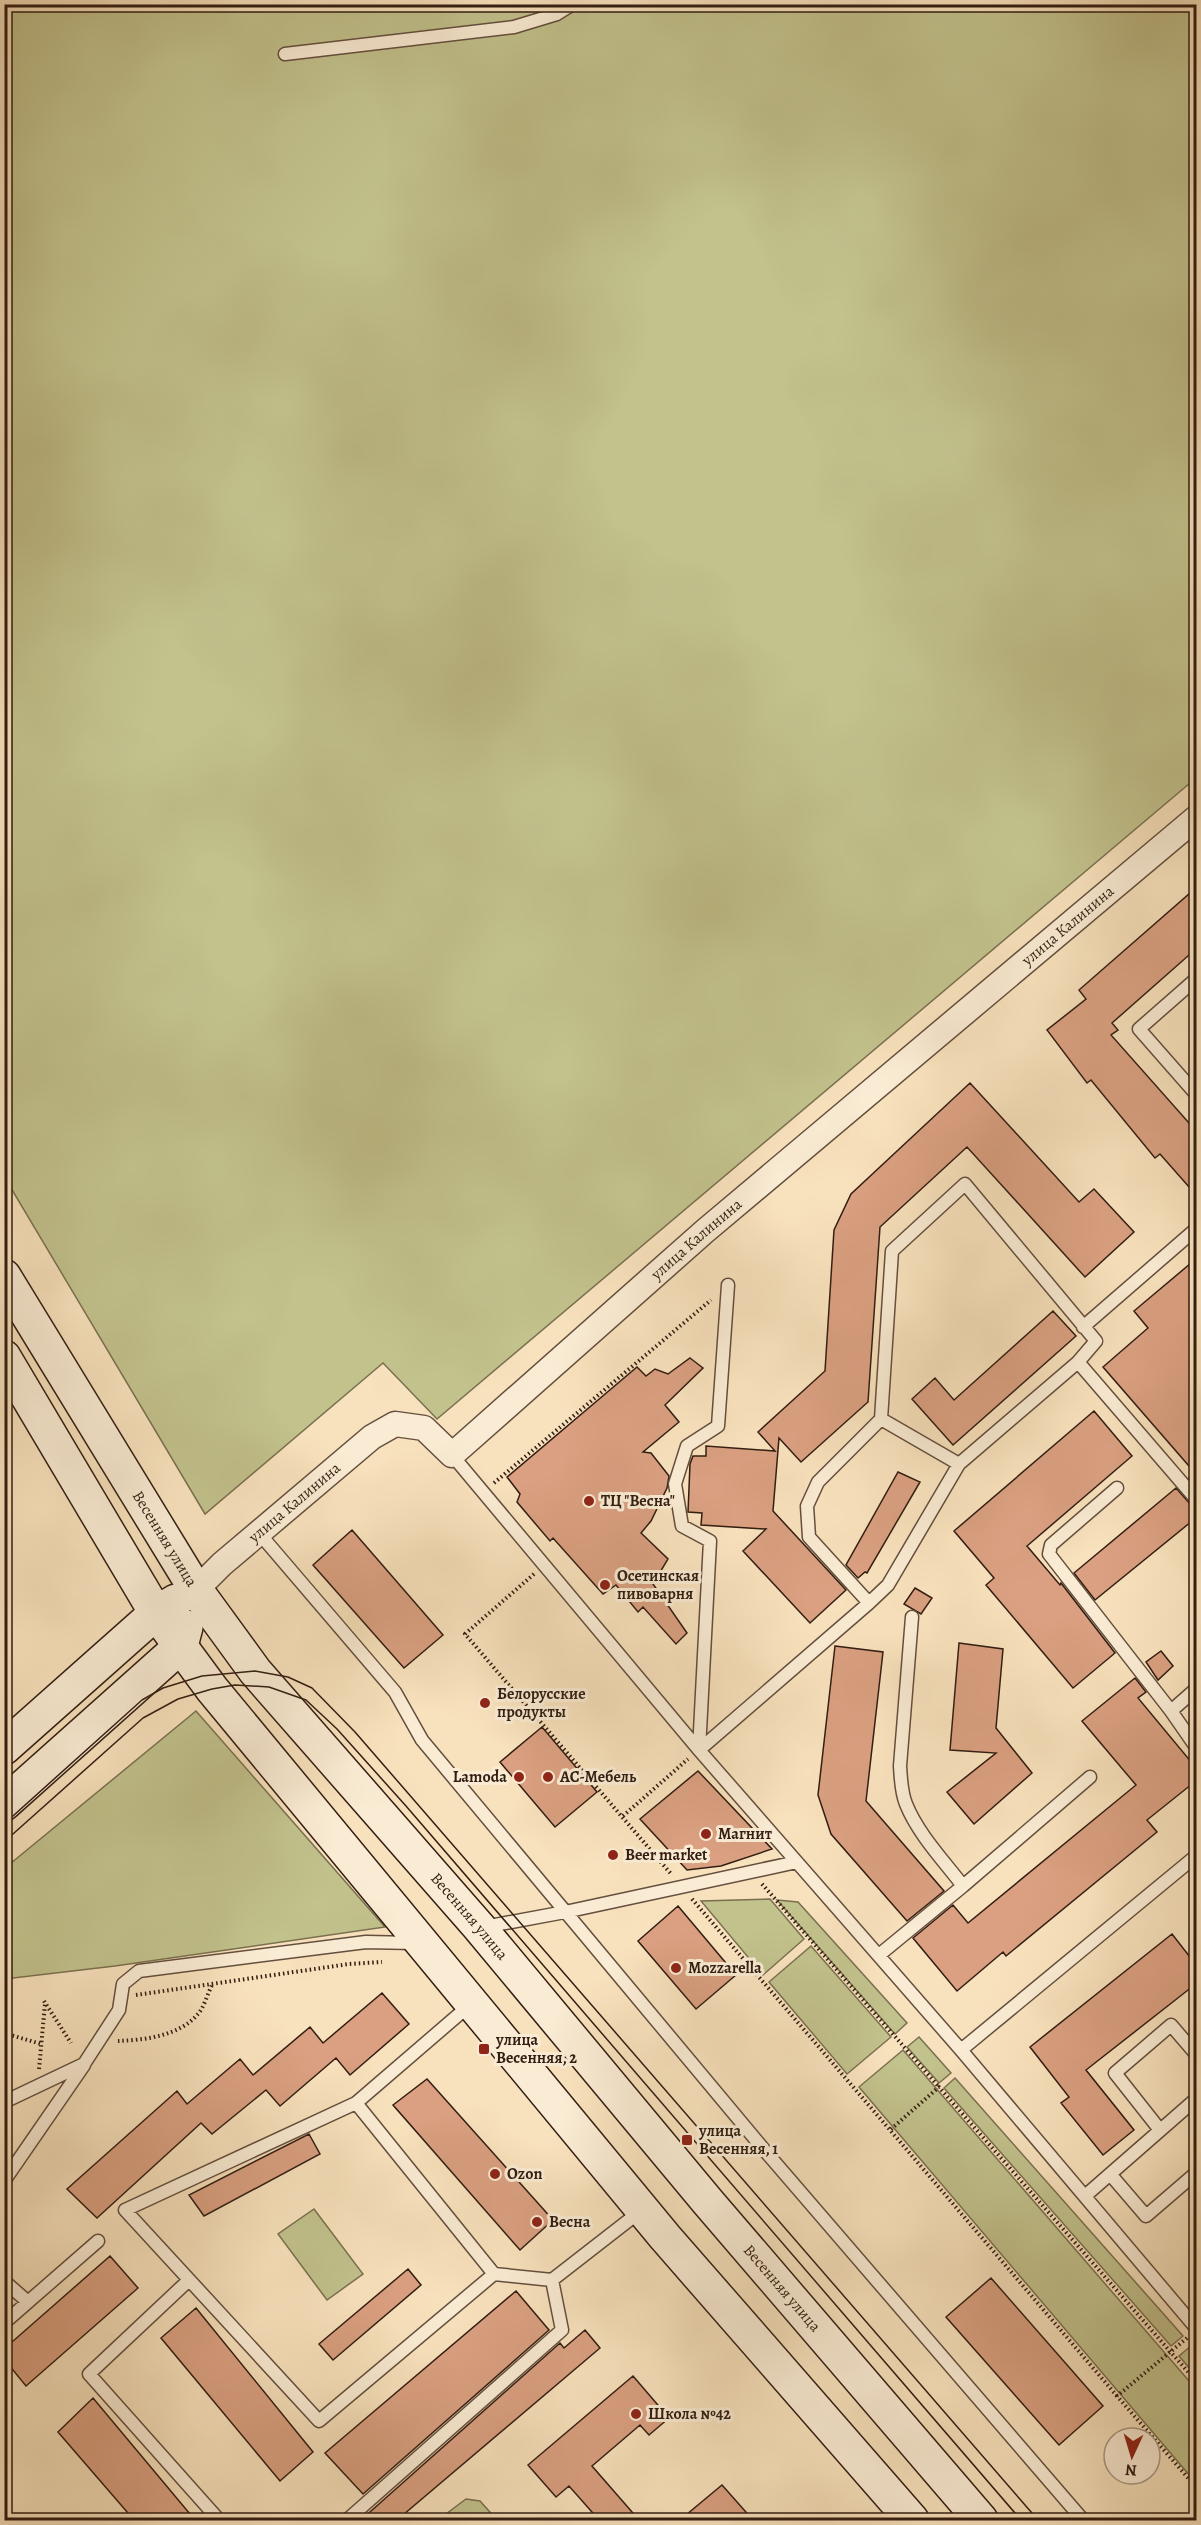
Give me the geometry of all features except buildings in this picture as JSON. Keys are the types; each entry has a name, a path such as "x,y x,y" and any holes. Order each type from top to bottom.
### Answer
{"street":[{"name":"улица Калинина","path":"4,1748 156,1612 196,1590 372,1437 395,1424 424,1428 452,1455 705,1231 1197,818"},
{"name":"Весенняя улица","path":"4,1276 196,1590 255,1671 480,1928 708,2202 981,2520"},
{"path":"4,1357 156,1612 212,1689 665,2236 912,2520"},
{"path":"4,1804 181,1646 196,1590"}],"lane":[{"path":"285,54 513,27 556,14 573,4"},
{"path":"1197,979 1139,1029 1197,1094"},
{"path":"699,1750 869,1603 888,1585 959,1464 1078,1362 1096,1341 965,1184 892,1251 881,1419 818,1482 807,1506 809,1537 869,1603"},
{"path":"1083,1327 1197,1229"},
{"path":"699,1750 710,1541 682,1526 675,1484 687,1446 718,1426 729,1285"},
{"path":"1078,1362 1197,1499"},
{"path":"881,1419 959,1464"},
{"path":"452,1455 699,1750 961,2050 1194,2326"},
{"path":"1117,1488 1051,1545 1048,1554 1197,1746"},
{"path":"259,1533 395,1692 422,1740 565,1912 766,2152 1083,2520"},
{"path":"912,1617 900,1767 901,1788 916,1823 963,1886"},
{"path":"1171,1712 1197,1689"},
{"path":"879,1955 1090,1777"},
{"path":"961,2050 1197,1856"},
{"path":"480,1928 797,1862"},
{"path":"4,2181 118,2010 123,1984 131,1975 139,1971 366,1942 422,1943"},
{"path":"472,2004 356,2103 125,2210 319,2421 494,2274"},
{"path":"1160,2130 1115,2073 1171,2025 1197,2054"},
{"path":"4,2102 84,2064"},
{"path":"1085,2196 1197,2098"},
{"path":"356,2103 494,2274 552,2280 644,2209"},
{"path":"1110,2174 1146,2216 1197,2174"},
{"path":"4,2323 98,2241"},
{"path":"189,2280 88,2374 219,2520"},
{"path":"347,2520 562,2330 552,2280"},
{"path":"4,2281 28,2302"}],"path":[{"path":"491,1485 729,1285"},
{"path":"544,1566 465,1634 1197,2487"},
{"path":"623,1816 699,1750"},
{"path":"751,1872 1197,2381"},
{"path":"122,1997 349,1964 382,1962"},
{"path":"109,2041 138,2040 186,2025 198,2014 212,1985"},
{"path":"38,2086 44,2003 71,2043"},
{"path":"4,2033 41,2044"},
{"path":"890,2130 939,2087"},
{"path":"1117,2396 1172,2352 1194,2326"}],"green space":[{"path":"4,5 1196,5 1196,778 437,1419 383,1363 205,1514 5,1178"},
{"path":"196,1711 385,1927 115,1966 5,1979 5,1868"},
{"path":"770,1899 804,1939 763,1975 701,1901"},
{"path":"777,1900 798,1902 907,2023 895,2034"},
{"path":"811,1946 891,2037 847,2074 769,1982"},
{"path":"919,2037 951,2073 939,2083 907,2047"},
{"path":"903,2050 1196,2389 1196,2483 1162,2443 1162,2426 1147,2426 859,2087"},
{"path":"955,2078 1183,2336 1171,2346 944,2088"},
{"path":"314,2209 363,2274 327,2300 278,2234"},
{"path":"1192,2345 1196,2350 1196,2376 1179,2356"},
{"path":"466,2499 480,2501 497,2520 438,2520"}],"tram line":[{"path":"4,1824 142,1700 163,1688 202,1676 255,1671 288,1677 312,1688 355,1732 1038,2520"},
{"path":"4,1842 143,1718 178,1699 235,1685 269,1687 306,1700 337,1729 406,1806 1021,2520"}],"place":[{"name":"ТЦ \"Весна\"","path":"589,1501"},
{"name":"Осетинская пивоварня","path":"605,1585"},
{"name":"Белорусские продукты","path":"485,1703"},
{"name":"Lamoda","path":"519,1777"},
{"name":"АС-Мебель","path":"548,1777"},
{"name":"Магнит","path":"706,1834"},
{"name":"Beer market","path":"613,1855"},
{"name":"Mozzarella","path":"676,1968"},
{"name":"улица Весенняя, 2","path":"484,2049"},
{"name":"улица Весенняя, 1","path":"687,2140"},
{"name":"Ozon","path":"495,2174"},
{"name":"Весна","path":"537,2222"},
{"name":"Школа №42","path":"636,2414"}]}
